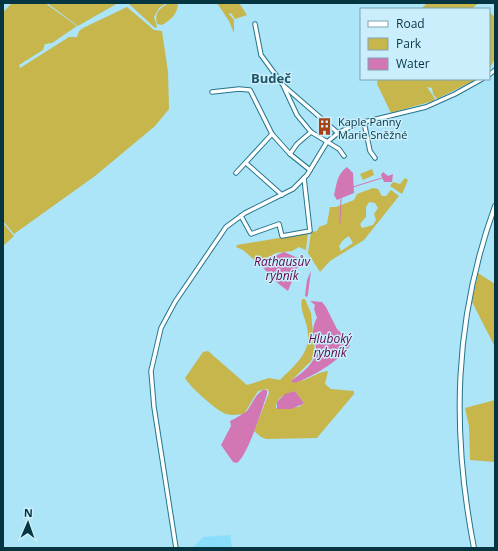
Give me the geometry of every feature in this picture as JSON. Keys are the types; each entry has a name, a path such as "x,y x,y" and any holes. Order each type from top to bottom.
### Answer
{"main road":[{"path":"474,548 460,451 460,371 464,330 470,296 488,226 495,206"}],"street":[{"path":"255,24 262,55 283,85 298,115 311,132 339,149 344,156"},
{"path":"176,548 151,372 154,353 161,328 175,302 222,231 241,216 293,189 310,170 327,142 338,133 364,122 426,107 455,94 480,80"},
{"path":"283,85 338,133"},
{"path":"212,92 239,89 250,90 272,134 290,154 310,170"},
{"path":"364,122 370,152 375,158"},
{"path":"290,154 297,144 311,132"},
{"path":"236,173 272,134"},
{"path":"246,162 282,195"},
{"path":"241,216 250,234 279,224 282,236 310,231 304,178"}],"shaded area":[{"path":"230,535 232,548 193,548 203,537"}],"green space":[{"path":"12,3 45,3 77,26 52,43 45,44 43,50 19,65 20,68 69,37 77,37 79,31 83,28 127,7 154,30 162,31 168,72 169,109 155,126 95,176 14,234 3,221 3,12"},
{"path":"47,3 118,3 78,26"},
{"path":"128,3 166,3 159,8 154,17 157,27 155,28"},
{"path":"169,3 178,3 175,13 162,25 157,24 156,16 158,11"},
{"path":"217,3 239,3 247,15 235,19 231,13 229,14 234,20 234,33 229,21"},
{"path":"427,3 479,3 472,8 422,8"},
{"path":"490,12 495,18 495,58 490,68"},
{"path":"378,80 475,80 437,99 433,94 432,88 427,87 435,99 433,101 391,113 377,84"},
{"path":"372,169 374,175 363,180 360,174"},
{"path":"405,178 408,180 402,194 390,186 393,182 400,184"},
{"path":"373,188 378,189 382,196 386,196 391,190 399,196 364,240 330,261 320,272 308,253 311,232 317,231 319,227 327,224 330,207 336,207 354,200 357,194","holes":["369,202 375,203 378,208 374,214 376,220 373,225 362,228 360,224 366,217 366,207","349,236 353,243 341,251 339,246 343,240"]},
{"path":"3,223 14,236 3,246"},
{"path":"308,233 306,250 299,247 292,251 276,253 258,263 243,250 236,247 237,245"},
{"path":"478,273 495,284 495,347 472,302"},
{"path":"302,299 305,299 311,313 315,353 311,361 291,381 301,381 319,373 328,371 325,384 331,389 354,391 354,394 317,438 266,439 254,431 269,393 268,389 258,391 244,414 230,415 218,410 208,402 187,382 185,378 203,352 208,351 247,385 269,378 280,380 299,361 306,347 308,330 302,310","holes":["295,391 303,404 299,407 276,408 276,404 280,399"]},
{"path":"495,400 495,462 470,460 469,426 465,408"}],"water":[{"path":"347,167 353,173 354,193 337,200 334,195 338,179"},
{"path":"383,172 388,176 393,174 392,182 384,182 381,175"},
{"name":"Rathausův rybník","path":"284,252 298,258 300,261 288,291 271,278 263,267 266,260"},
{"path":"311,271 307,297 305,296 307,280"},
{"name":"Hluboký rybník","path":"310,301 322,302 337,329 347,339 350,345 340,356 325,368 294,383 291,381 308,367 316,352 313,330 317,318 314,309 315,305"},
{"path":"263,390 267,390 267,394 250,442 246,451 237,463 233,462 221,445 231,426 230,421 247,411 256,397"},
{"path":"295,391 303,404 291,409 277,409 277,402 285,394"}],"waterway":[{"path":"353,187 382,178"},
{"path":"340,223 341,199"}],"place":[{"name":"Kaple Panny Marie Sněžné","path":"325,127"}],"district":[{"name":"Budeč","path":"271,78"}]}
